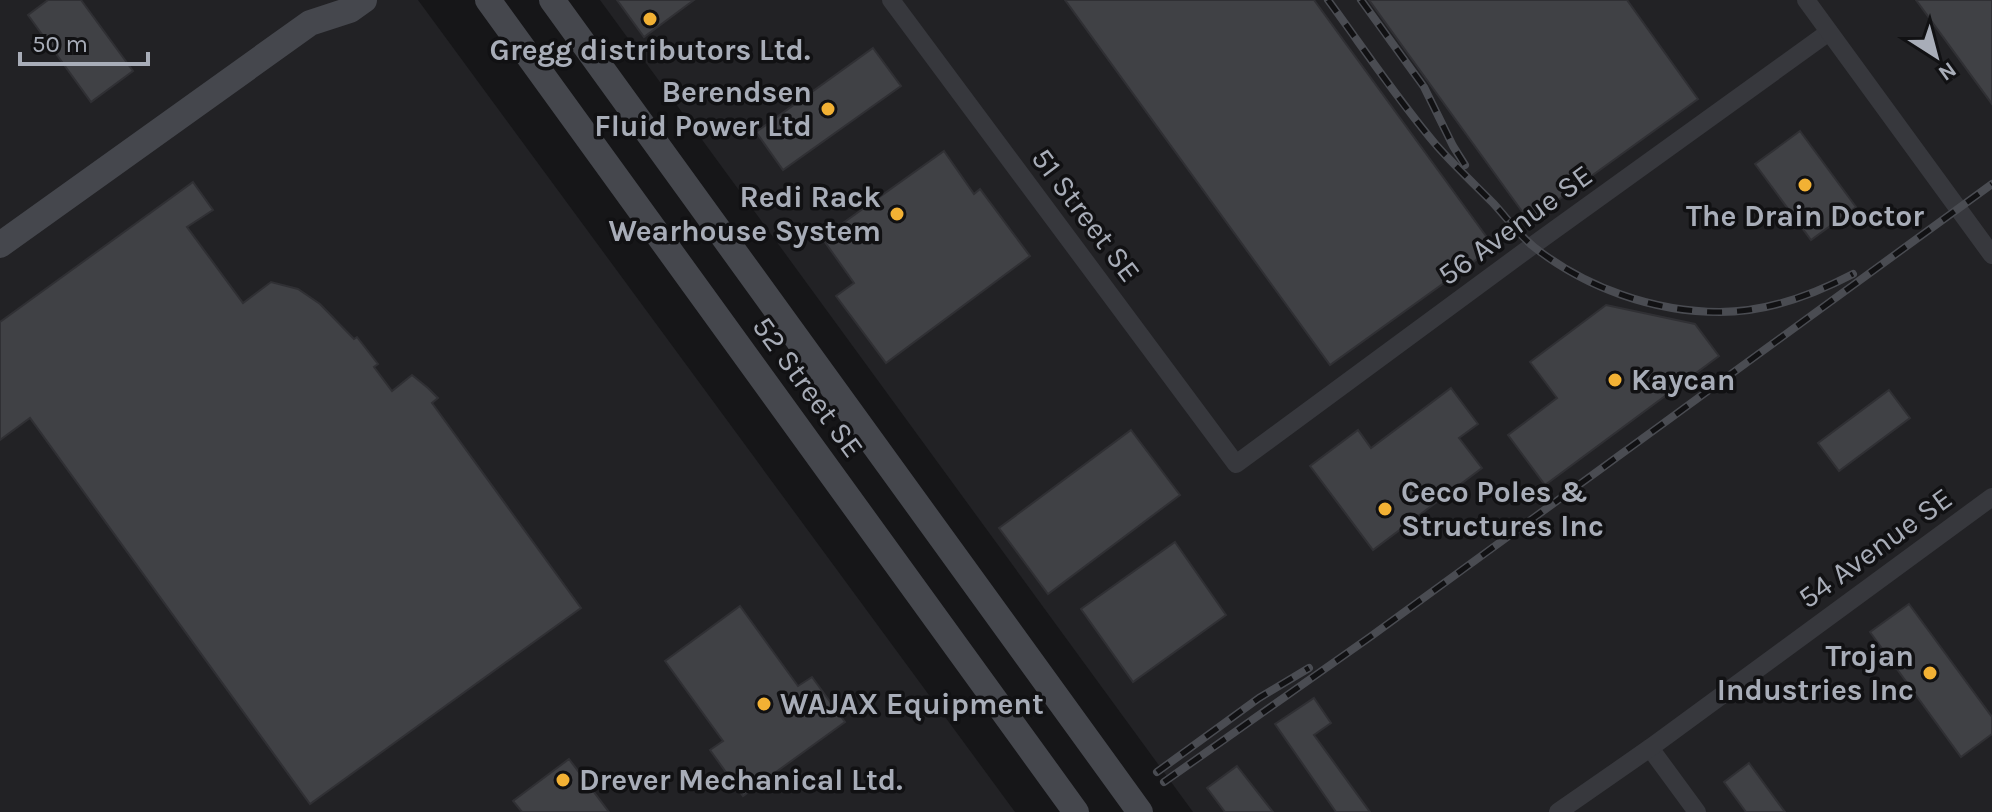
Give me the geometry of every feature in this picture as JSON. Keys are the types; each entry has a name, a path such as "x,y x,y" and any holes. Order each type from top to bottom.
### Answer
{"main road":[{"path":"310,23 325,0"},
{"path":"0,245 310,23 350,10 364,0"},
{"name":"52 Street SE","path":"488,0 1076,812"},
{"name":"52 Street SE","path":"552,0 1140,812"}],"street":[{"name":"51 Street SE","path":"891,0 1236,464"},
{"path":"1806,0 1992,255"},
{"name":"56 Avenue SE","path":"1236,464 1829,32"},
{"name":"54 Avenue SE","path":"1558,812 1992,497"},
{"path":"1650,748 1697,812"}],"shaded area":[{"path":"0,0 418,0 1015,812 0,812"},
{"path":"600,0 1992,0 1992,812 1193,812"}],"building":[{"path":"48,0 81,0 133,71 91,102 28,15"},
{"name":"Gregg distributors Ltd.","path":"617,0 694,0 644,37"},
{"path":"1065,0 1314,0 1494,247 1330,365"},
{"path":"1369,0 1627,0 1698,99 1529,221"},
{"path":"1916,0 1992,0 1992,104"},
{"name":"Berendsen Fluid Power Ltd","path":"873,48 901,86 783,170 756,132"},
{"name":"The Drain Doctor","path":"1800,131 1856,207 1811,240 1755,164"},
{"path":"944,151 974,194 980,189 1030,256 886,363 836,296 854,283 822,238"},
{"path":"193,182 213,210 187,227 243,303 271,282 298,289 320,304 354,339 357,337 378,364 374,367 392,391 412,375 428,388 438,398 432,403 581,608 310,804 30,418 0,440 0,322"},
{"name":"Kaycan","path":"1606,305 1695,324 1719,356 1545,485 1508,435 1557,398 1530,362"},
{"name":"Ceco Poles & Structures Inc","path":"1451,388 1478,424 1459,438 1482,468 1373,550 1310,466 1358,430 1371,448"},
{"path":"1889,390 1910,418 1839,471 1818,443"},
{"path":"1131,430 1180,495 1048,594 999,528"},
{"path":"1175,542 1226,615 1133,682 1081,609"},
{"name":"Trojan Industries Inc","path":"1909,604 1992,717 1992,734 1961,757 1870,632"},
{"name":"WAJAX Equipment","path":"740,606 798,686 812,677 845,722 743,796 710,750 723,741 665,661"},
{"path":"1314,698 1331,723 1314,735 1370,812 1336,812 1275,724"},
{"name":"Drever Mechanical Ltd.","path":"569,759 609,812 522,812 513,801"},
{"path":"1749,763 1785,812 1746,812 1724,782"},
{"path":"1237,766 1273,812 1225,812 1207,788"}],"railway":[{"path":"1328,0 1437,146 1528,242 1554,262 1598,286 1670,308 1720,312 1755,309 1789,301 1853,274"},
{"path":"1361,0 1424,87 1465,165"},
{"path":"1164,782 1370,637 1992,184"},
{"path":"1157,772 1259,698 1309,668"}],"place":[{"name":"Gregg distributors Ltd.","path":"650,19"},
{"name":"Berendsen Fluid Power Ltd","path":"828,109"},
{"name":"The Drain Doctor","path":"1805,185"},
{"name":"Redi Rack Wearhouse System","path":"897,214"},
{"name":"Kaycan","path":"1615,380"},
{"name":"Ceco Poles & Structures Inc","path":"1385,509"},
{"name":"Trojan Industries Inc","path":"1930,673"},
{"name":"WAJAX Equipment","path":"764,704"},
{"name":"Drever Mechanical Ltd.","path":"563,780"}]}
